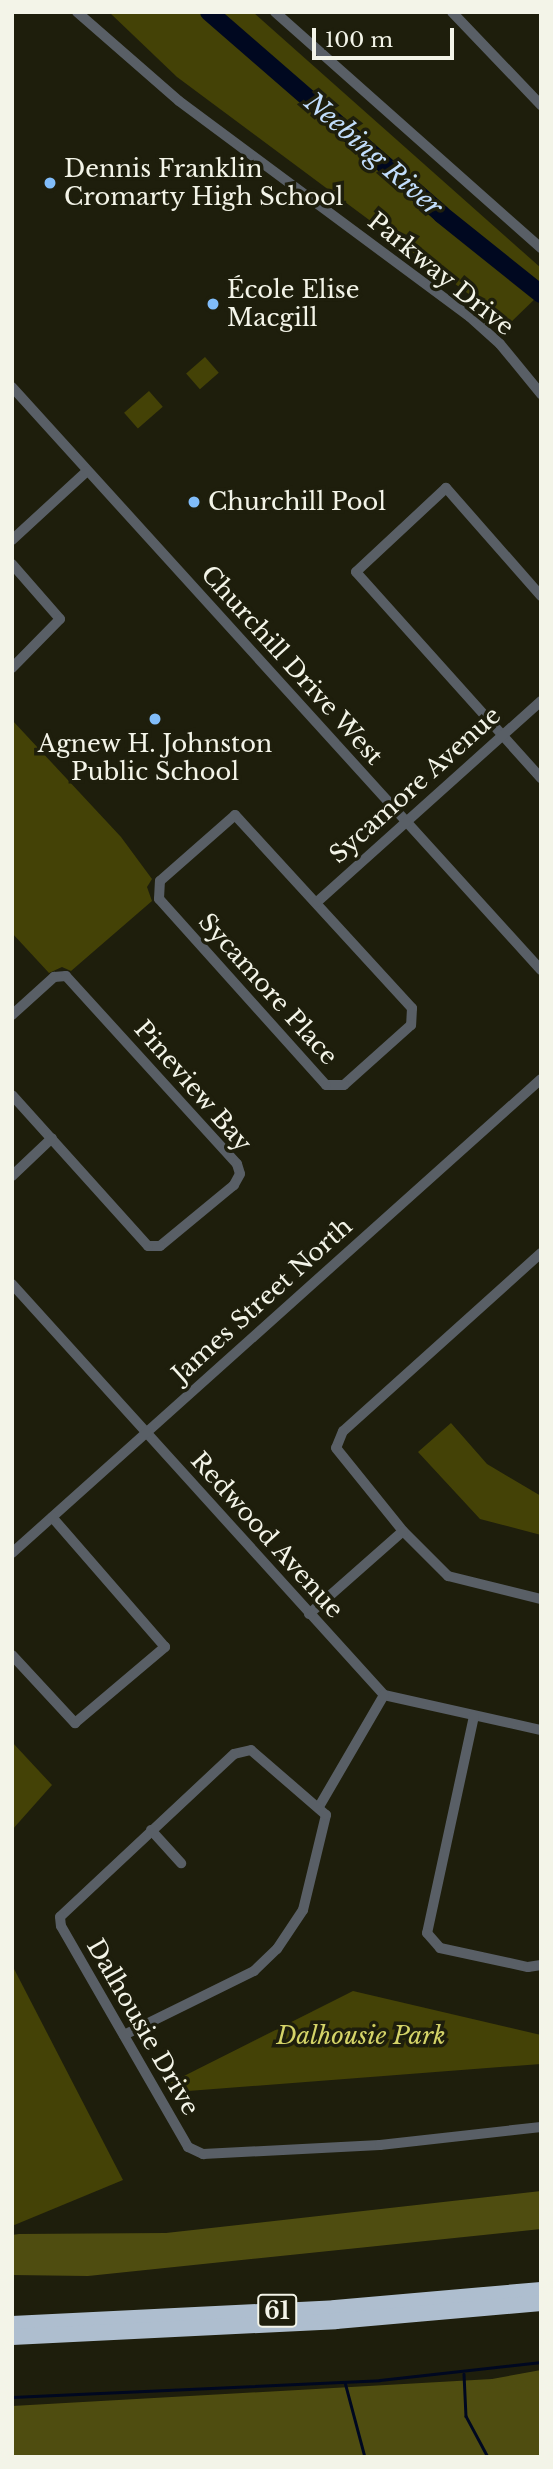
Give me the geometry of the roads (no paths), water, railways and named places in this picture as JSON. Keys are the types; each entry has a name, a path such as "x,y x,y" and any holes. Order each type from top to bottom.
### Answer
{"highway":[{"name":"61","path":"12,2325 335,2308 541,2290"},
{"name":"61","path":"12,2337 336,2320 541,2303"}],"street":[{"name":"Parkway Drive","path":"76,12 179,101 470,317 500,344 541,394"},
{"path":"275,12 541,248"},
{"path":"452,12 541,105"},
{"name":"Churchill Drive West","path":"12,387 541,971"},
{"path":"12,540 87,471"},
{"path":"541,596 446,488 356,572 541,778"},
{"path":"12,564 60,620 12,668"},
{"name":"Sycamore Avenue","path":"317,902 541,701"},
{"name":"Sycamore Place","path":"235,814 317,902 412,1008 415,1017 344,1085 334,1087 326,1084 159,899 156,890 160,881 235,814"},
{"name":"Pineview Bay","path":"12,1015 54,977 66,976 237,1164 240,1174 234,1185 154,1247 12,1095"},
{"name":"James Street North","path":"12,1553 541,1080"},
{"path":"12,1175 52,1138"},
{"path":"541,1252 337,1438 339,1457 403,1531 456,1581 541,1599"},
{"name":"Redwood Avenue","path":"12,1284 384,1695"},
{"path":"12,1655 75,1723 165,1647 52,1517"},
{"path":"309,1614 403,1531"},
{"path":"124,2035 240,1980 277,1949 309,1895 326,1820 320,1805 384,1695 541,1730"},
{"path":"474,1716 427,1933 440,1948 528,1967 541,1965"},
{"name":"Dalhousie Drive","path":"320,1805 256,1752 246,1749 234,1754 61,1917 61,1926 184,2142 198,2153 393,2144 541,2127"},
{"path":"151,1830 181,1863"}],"waterway":[{"name":"Neebing River","path":"209,12 441,214 541,294"},
{"path":"12,2397 380,2380 541,2362"},
{"path":"464,2374 466,2416 488,2457"},
{"path":"345,2382 365,2457"}],"place":[{"name":"Dennis Franklin Cromarty High School","path":"50,183"},
{"name":"École Elise Macgill","path":"213,304"},
{"name":"Churchill Pool","path":"194,502"},
{"name":"Agnew H. Johnston Public School","path":"155,719"}],"park label":[{"name":"Dalhousie Park","path":"361,2036"}]}
